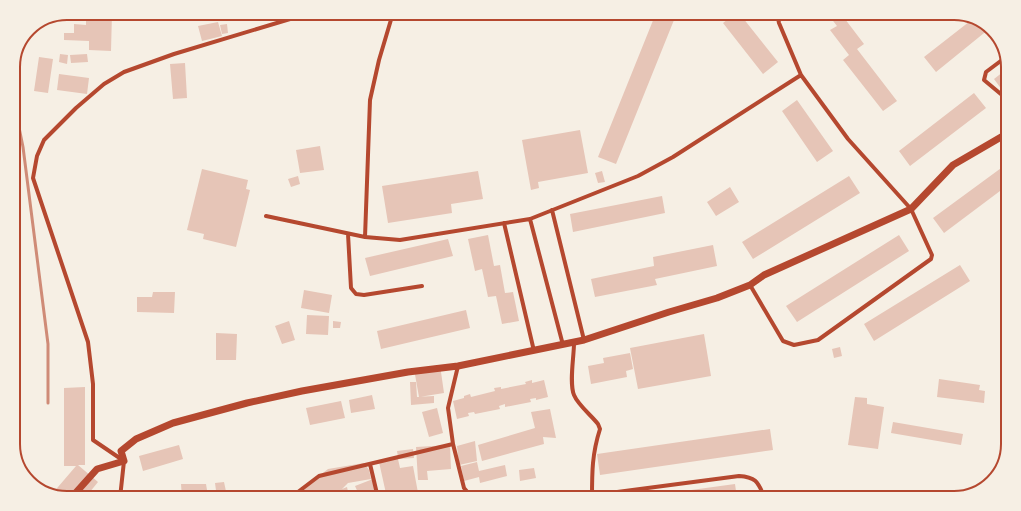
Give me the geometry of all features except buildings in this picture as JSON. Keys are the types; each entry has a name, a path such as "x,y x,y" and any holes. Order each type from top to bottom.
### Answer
{"street":[{"path":"124,461 93,440 93,384 88,342 33,178 37,156 44,140 76,108 104,84 124,72 174,54 287,20"},
{"path":"365,237 370,100 379,60 391,20"},
{"path":"750,285 783,341 794,345 818,340 931,259 930,250 911,209 848,139 801,75 778,20"},
{"path":"1001,61 986,72 984,80 1001,94"},
{"path":"266,216 348,234 400,240 530,219 638,176 679,153 801,75"},
{"path":"121,491 124,461 121,451 136,439 173,423 212,412 302,391 408,372 458,366 574,343 717,298 750,285 764,275 911,209 953,164 1001,137"},
{"path":"552,210 584,340"},
{"path":"530,219 564,345"},
{"path":"504,223 534,351"},
{"path":"348,234 351,288 356,294 364,295 422,286"},
{"path":"574,343 573,370 570,381 574,396 598,424 600,429 595,442 592,463 594,491"},
{"path":"458,366 448,408 453,444 464,488 467,491"},
{"path":"299,491 319,476 453,444"},
{"path":"77,491 97,469 124,461"},
{"path":"370,464 376,491"},
{"path":"636,491 739,476 753,478 758,482 762,491"}],"railway":[{"path":"20,132 48,344 48,403"}]}
